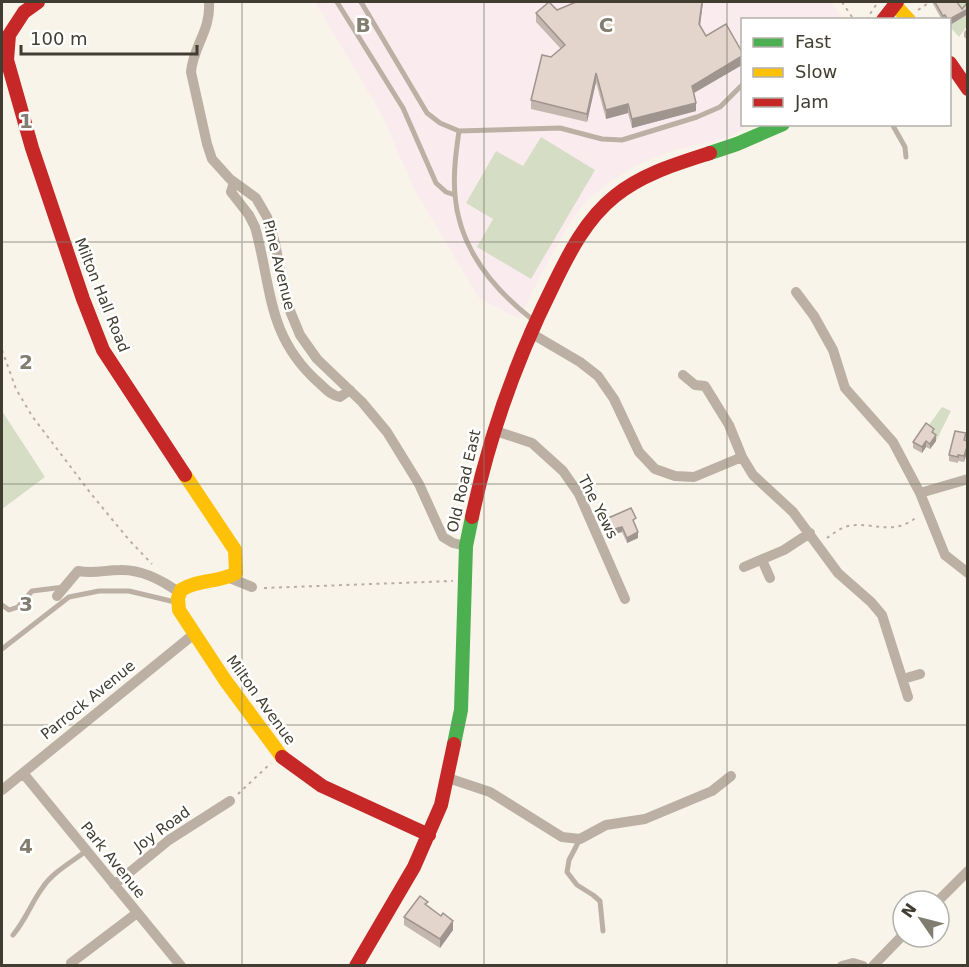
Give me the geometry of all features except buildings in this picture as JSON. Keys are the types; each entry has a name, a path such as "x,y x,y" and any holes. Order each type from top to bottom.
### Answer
{"street":[{"name":"Milton Hall Road","path":"37,2 24,12 9,35 8,60 51,210 103,350 235,550 236,573 230,578"},
{"name":"Pine Avenue","path":"209,2 208,21 193,59 191,76 210,154 220,170 256,198 267,217 275,243 286,301 302,339 327,370 377,418 395,442 418,484 442,537 466,546"},
{"path":"885,18 896,3 912,15"},
{"path":"951,64 968,89"},
{"name":"Old Road East","path":"356,966 414,867 441,805 461,710 466,546 479,482 493,430 507,386 532,326 579,235 603,205 628,186 681,162 737,144 778,126"},
{"name":"Pine Avenue","path":"234,182 231,192 249,215 256,230 270,303 284,338 308,372 329,392 340,397 350,390"},
{"path":"796,292 833,350 845,388 893,441 920,493 945,555 968,573"},
{"path":"532,326 598,376 616,404 639,453 655,468 675,476 694,477 742,457"},
{"path":"683,375 695,385 705,387 729,426 742,457 756,478 794,513 838,573 870,601 882,615 908,698"},
{"name":"The Yews","path":"493,430 532,443 563,471 579,494 625,599"},
{"path":"920,493 968,479"},
{"path":"744,567 784,550 810,533"},
{"path":"762,560 770,578"},
{"path":"57,596 81,567 96,574 117,570 135,571 162,581 179,598 192,583 230,578 252,587"},
{"name":"Milton Avenue","path":"179,598 182,614 194,634 254,722 280,755 322,786 429,835"},
{"name":"Parrock Avenue","path":"2,790 194,634"},
{"path":"903,679 920,674"},
{"name":"Park Avenue","path":"23,772 181,966"},
{"path":"448,778 490,792 562,837 580,839 606,825 645,819 712,791 731,776"},
{"name":"Joy Road","path":"114,885 169,840 230,801"},
{"path":"950,889 968,872"},
{"path":"72,966 70,963 137,912"},
{"path":"876,964 891,948"},
{"path":"842,966 853,963 862,966"}],"lane":[{"path":"337,2 403,108 436,183 446,192 455,195"},
{"path":"361,2 427,113 440,123 459,131 560,128 602,139 622,140 720,107 741,86"},
{"path":"893,126 905,147 906,157"},
{"path":"459,131 455,166 455,195 459,222 474,257 532,326"},
{"path":"2,605 9,610 17,608 31,591 65,587"},
{"path":"2,649 69,597 99,591 129,591 179,598"},
{"path":"580,839 569,860 567,873 578,885 600,901 603,931"},
{"path":"13,935 28,916 49,879 86,851"}],"path":[{"path":"842,2 853,18"},
{"path":"912,15 930,2"},
{"path":"2,350 16,389 32,416 130,541 158,568"},
{"path":"820,548 825,540 845,527 884,528 905,525 927,510"},
{"path":"252,587 272,589 455,580 454,590"},
{"path":"230,801 280,755"}],"shaded area":[{"path":"315,2 831,2 841,17 741,18 741,126 747,126 732,136 676,150 643,162 613,180 586,201 571,221 519,319 478,297 413,187 383,117"}],"green space":[{"path":"954,2 967,2 967,26 959,37 951,28 951,24 960,18"},
{"path":"541,137 595,170 531,279 477,247 493,219 466,203 496,151 523,166"},
{"path":"942,407 951,411 936,441 926,429"},
{"path":"2,411 45,477 2,509"}],"traffic: fast":[{"path":"710,153 778,126"},
{"path":"454,744 461,710 466,546 472,517"}],"traffic: slow":[{"path":"895,5 907,18"},
{"path":"185,475 235,550 236,573 194,584 181,590 178,598 179,610 225,680 282,757"}],"traffic: jam":[{"path":"38,2 24,12 9,35 7,60 32,148 83,299 103,350 185,475"},
{"path":"885,18 897,2"},
{"path":"951,64 968,89"},
{"path":"472,517 495,428 516,370 565,261 579,237 595,215 625,188 660,170 710,153"},
{"path":"356,966 414,867 441,805 454,744"},
{"path":"282,757 322,786 429,835"}]}
